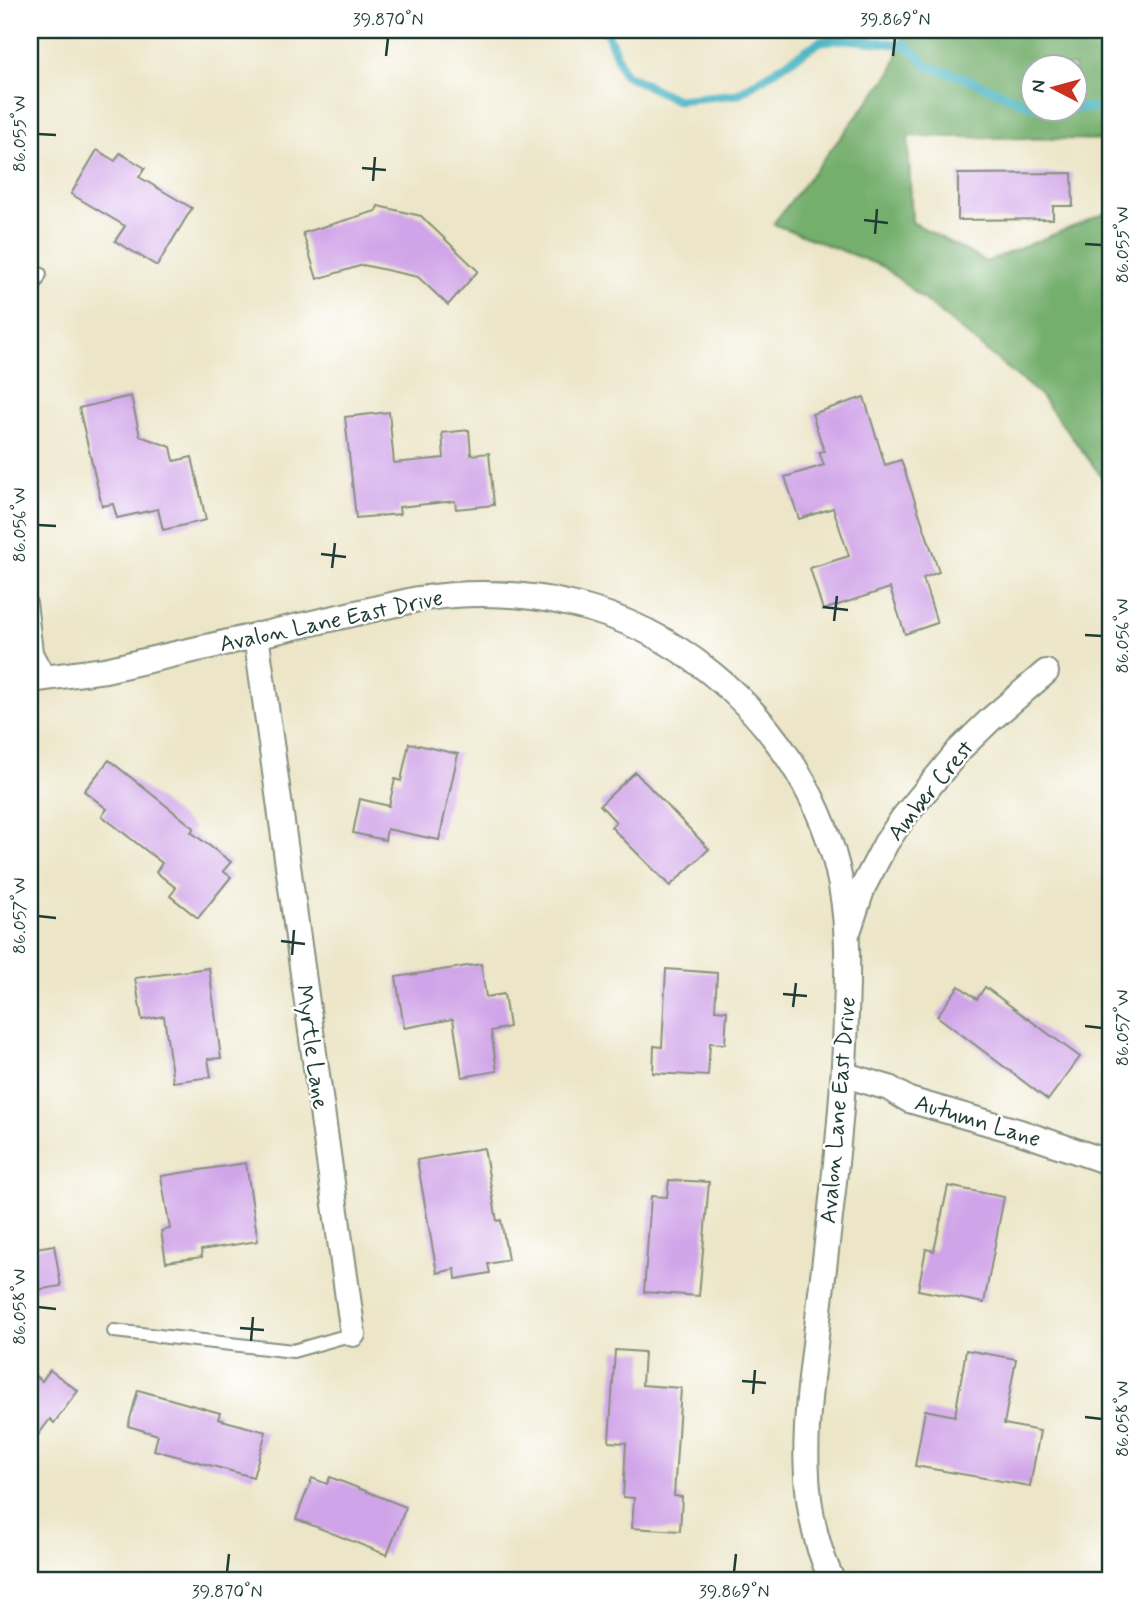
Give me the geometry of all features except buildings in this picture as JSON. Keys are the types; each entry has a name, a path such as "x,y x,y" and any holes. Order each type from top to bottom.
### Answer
{"street":[{"name":"Avalon Lane East Drive","path":"40,679 105,670 418,598 487,593 517,594 571,603 624,620 650,632 697,661 759,717 806,786 828,837 842,891 846,932 845,1075 809,1392 806,1453 811,1513 832,1580"},
{"name":"Myrtle Lane","path":"256,635 353,1334"},
{"name":"Amber Crest","path":"846,932 852,923 863,887 886,842 903,818 959,750 1046,672"},
{"name":"Autumn Lane","path":"845,1075 889,1088 909,1100 1020,1132 1111,1163"}],"lane":[{"path":"30,296 40,274"},
{"path":"30,603 40,679"},
{"path":"114,1331 293,1351 353,1334"}],"green space":[{"path":"905,30 1111,30 1111,140 908,136 912,222 986,262 1111,211 1111,489 1040,395 884,267 773,224 892,71"}],"waterway":[{"path":"606,30 624,74 677,100 738,94 821,41 847,39 907,45 928,66 1018,100"},
{"path":"1088,108 1111,108"}]}
